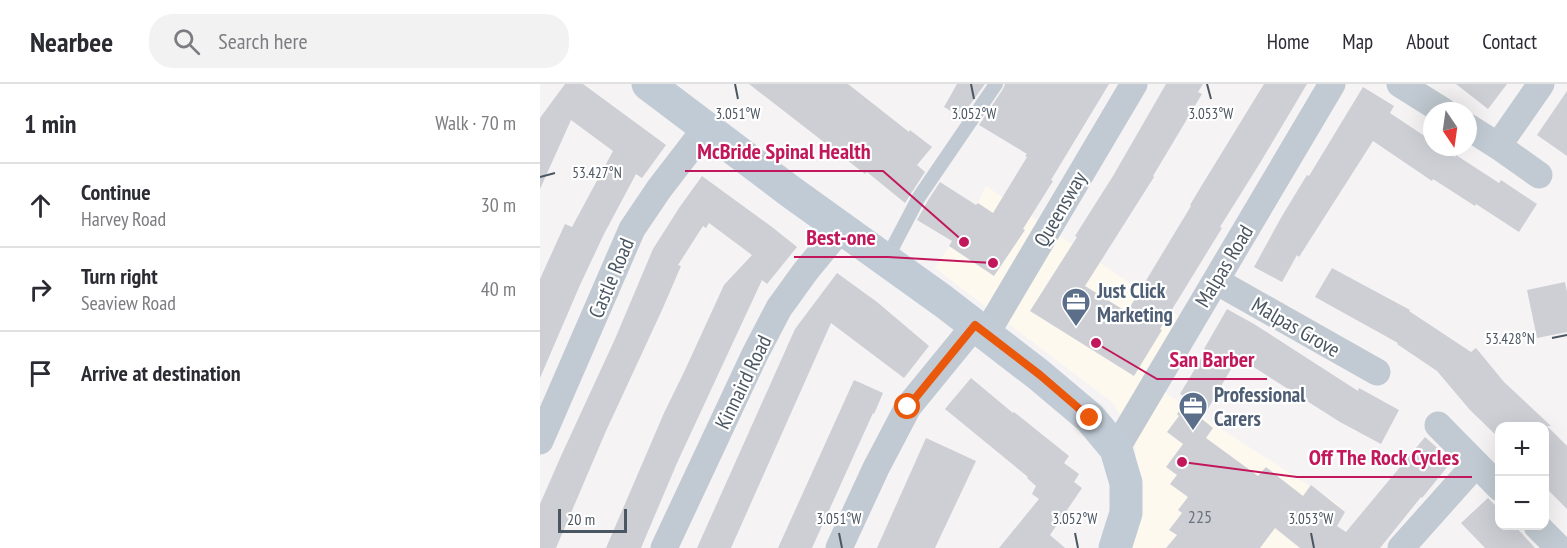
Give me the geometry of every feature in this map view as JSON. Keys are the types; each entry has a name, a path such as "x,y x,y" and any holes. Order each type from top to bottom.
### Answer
{"street":[{"path":"648,84 1040,375 1090,418 1116,449 1126,483 1126,513 1115,548"},
{"name":"Queensway","path":"839,548 876,468 908,407 980,330 1134,84"},
{"name":"Malpas Road","path":"1116,449 1332,84"},
{"path":"1400,84 1429,102"},
{"path":"1498,146 1541,84"},
{"name":"Castle Road","path":"540,441 632,229 659,189 706,128"},
{"path":"1477,133 1539,175"},
{"name":"Kinnaird Road","path":"664,548 779,308 841,228"},
{"name":"Malpas Grove","path":"1216,281 1377,372"},
{"path":"1438,425 1495,483"},
{"path":"1401,548 1476,464"},
{"path":"1542,530 1559,548"}],"lane":[{"path":"886,260 919,197 996,84"}],"shaded area":[{"path":"986,186 1180,317 1141,377 1339,505 1303,548 1122,548 1139,519 1135,443 1113,403 935,268 978,203"}],"building":[{"path":"565,84 583,84 666,145 642,178 636,174 580,285 540,378 540,279 565,224 572,227 613,151 571,120 540,189 540,118"},
{"path":"749,84 848,84 909,132 910,130 932,147 917,165 925,172 905,203"},
{"path":"957,84 985,84 961,117 944,107"},
{"path":"1005,84 1109,84 1051,180 1053,181 1023,229 1025,230 994,276 949,246 952,241 917,220 940,182 993,213 1027,157 1025,156 1027,154 979,125"},
{"path":"1166,84 1203,84 1198,92 1202,94 1154,177 1085,286 1127,312 1264,84 1307,84 1220,227 1222,228 1134,376 1030,311 1077,237 1075,236"},
{"path":"1456,84 1507,84 1488,109"},
{"path":"1363,87 1394,106 1390,113 1423,135 1423,156 1458,156 1499,183 1501,180 1537,204 1519,232 1476,204 1475,206 1433,179 1432,181 1373,141 1299,257 1297,255 1282,282 1254,267 1282,216 1307,175 1309,176"},
{"path":"1567,91 1567,156 1537,135"},
{"path":"702,176 797,247 767,284 762,280 677,463 641,548 606,548 664,413 724,285 752,255 709,223 706,228 703,226 678,265 681,266 556,548 540,548 540,504 653,249"},
{"path":"1332,268 1410,310 1471,352 1476,348 1504,382 1547,422 1495,422 1495,434 1470,410 1437,371 1398,343 1315,297"},
{"path":"837,273 877,302 929,346 904,378 831,323 731,548 697,548 795,329"},
{"path":"1565,282 1567,332 1537,338 1527,290"},
{"path":"1227,309 1358,391 1359,388 1399,410 1381,444 1340,422 1238,357 1202,419 1213,428 1206,438 1258,476 1266,467 1303,496 1311,485 1345,512 1337,526 1346,532 1425,437 1452,461 1380,548 1300,548 1275,528 1260,548 1166,548 1177,535 1169,530 1182,513 1178,510 1188,497 1170,484 1177,475 1166,467 1183,444 1167,432 1188,399 1180,394"},
{"path":"971,378 1069,456 1064,463 1079,474 1074,482 1082,488 1050,535 1065,548 999,548 1039,499 1032,494 1036,486 1028,477 945,409"},
{"path":"854,380 883,393 874,414 812,548 778,548"},
{"path":"1549,428 1567,446 1567,509 1549,491"},
{"path":"926,438 976,461 935,548 877,548"},
{"path":"1488,498 1495,505 1495,530 1519,530 1535,548 1485,548 1461,523"}],"place":[{"name":"McBride Spinal Health","path":"964,242"},
{"name":"Best-one","path":"993,263"},
{"name":"Just Click Marketing","path":"1076,328"},
{"name":"San Barber","path":"1096,343"},
{"name":"Professional Carers","path":"1193,432"},
{"name":"Off The Rock Cycles","path":"1182,462"}],"route":[{"path":"908,407 975,325 1040,375 1090,418"}]}
